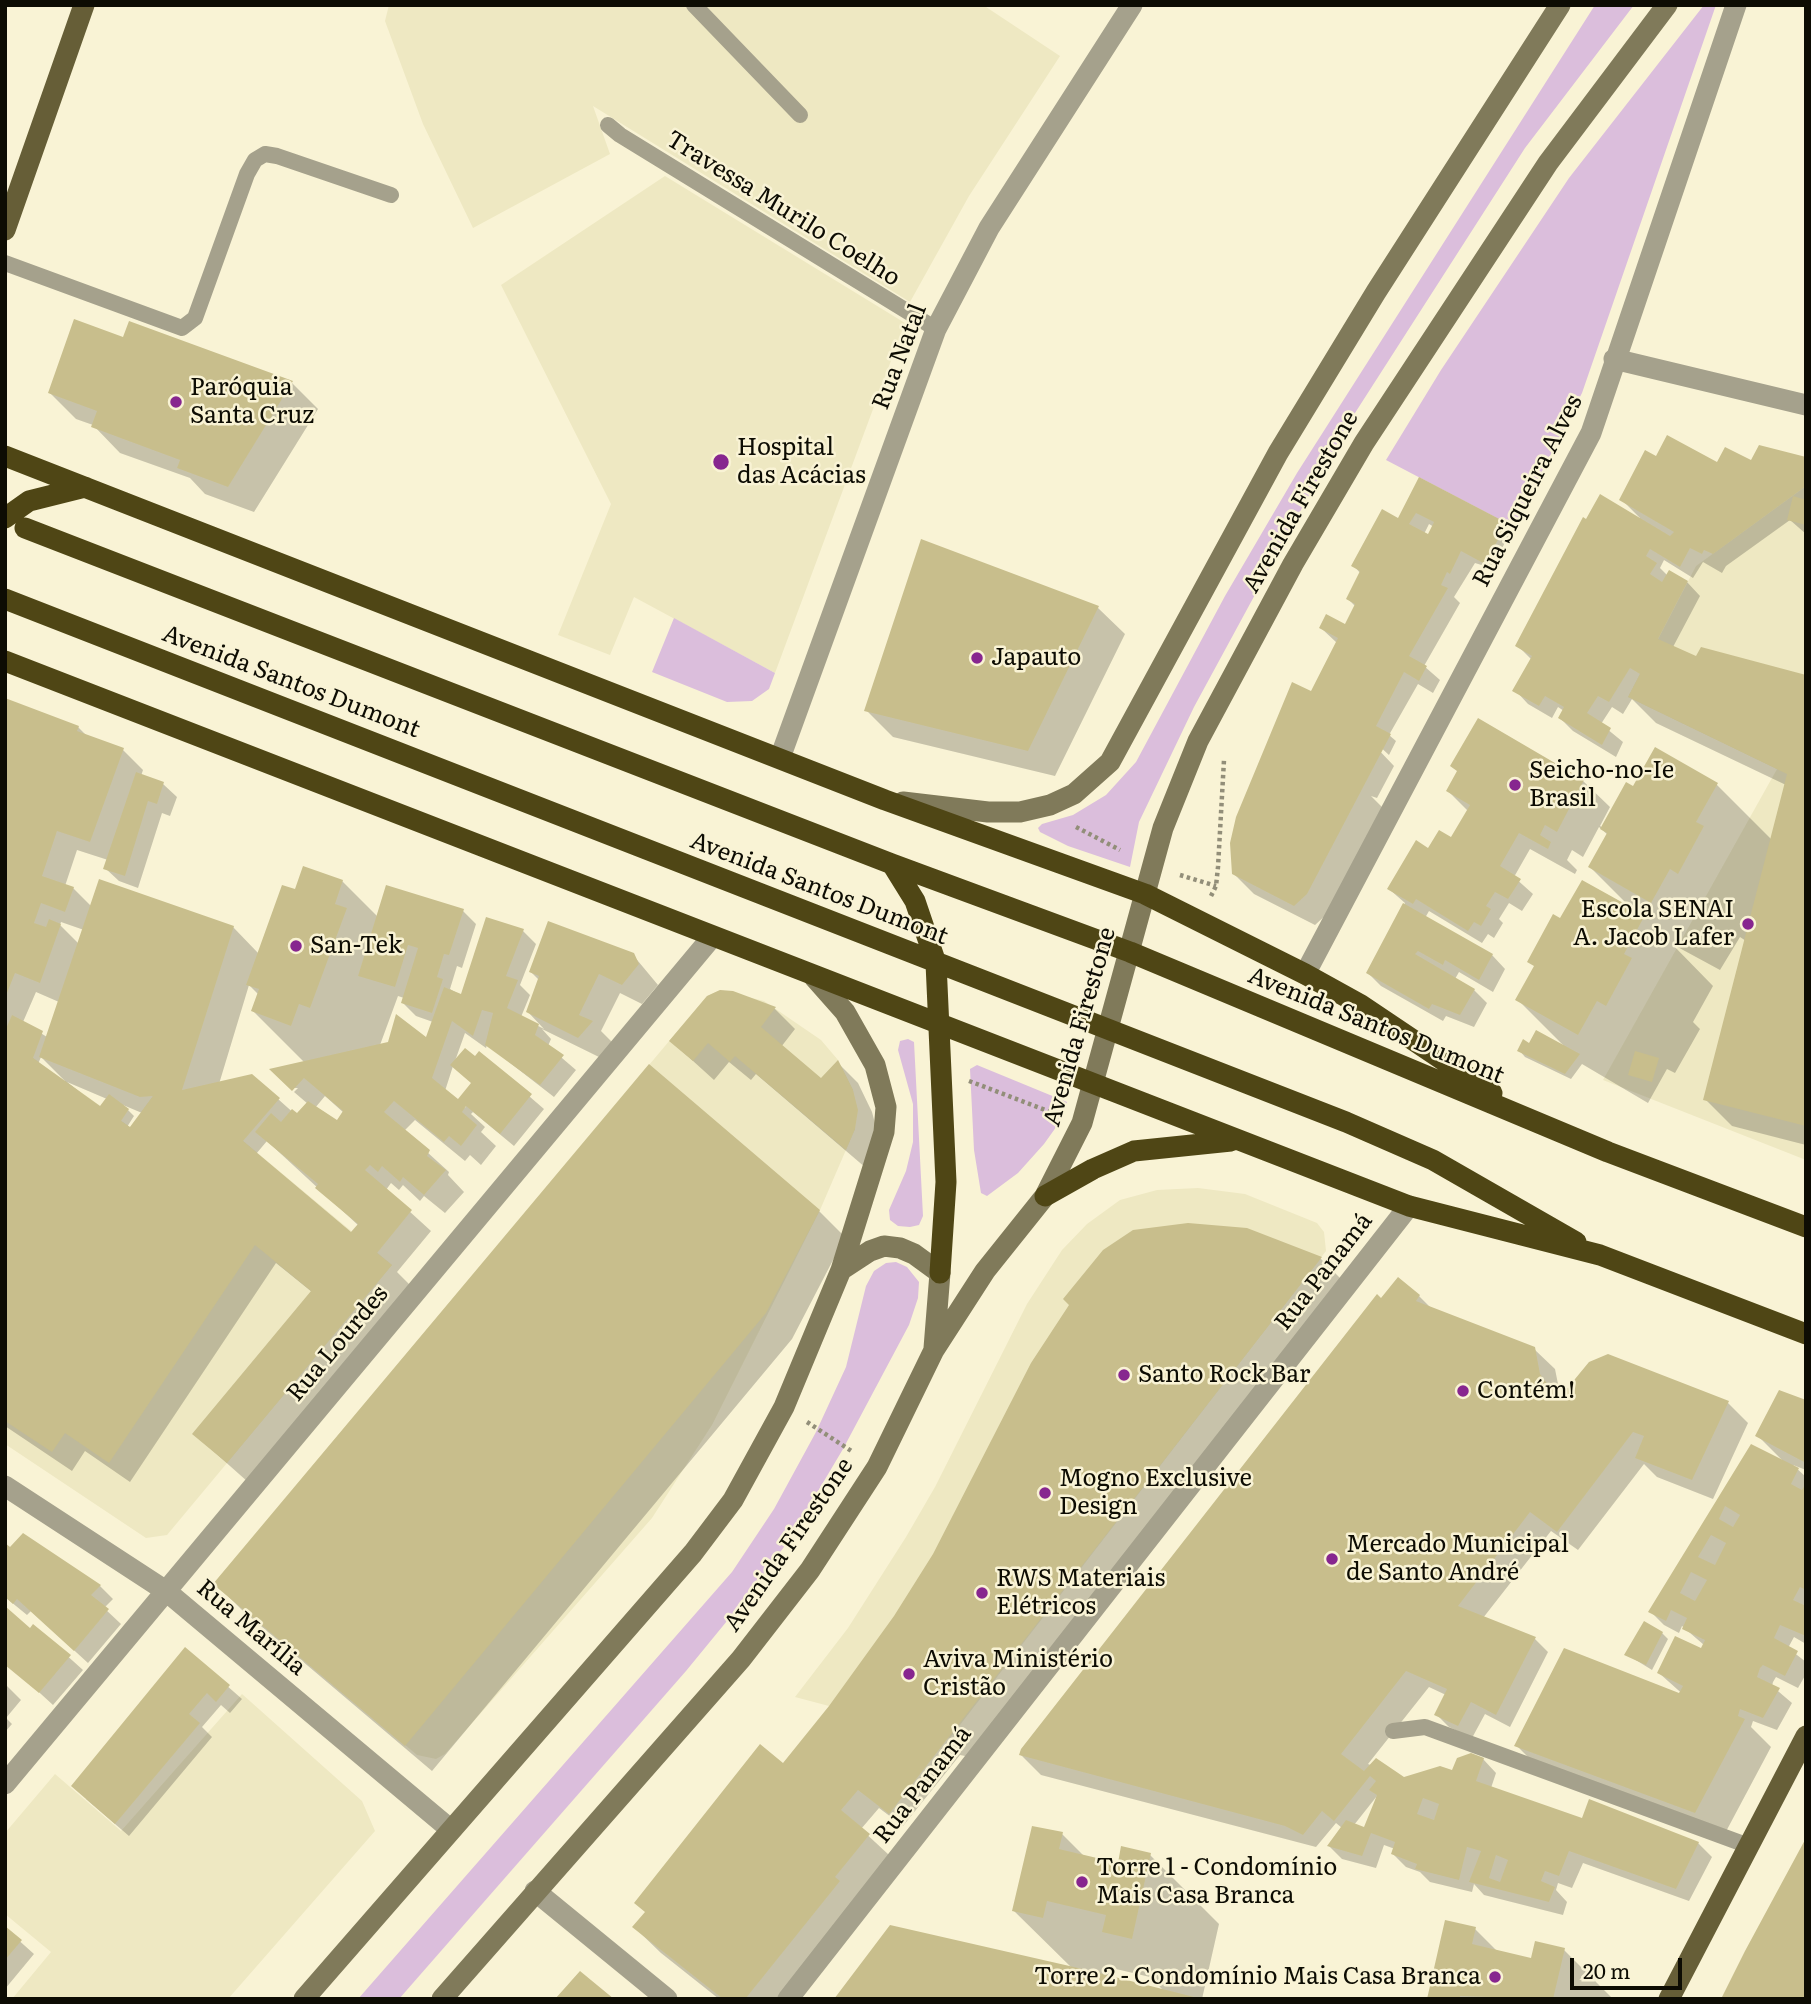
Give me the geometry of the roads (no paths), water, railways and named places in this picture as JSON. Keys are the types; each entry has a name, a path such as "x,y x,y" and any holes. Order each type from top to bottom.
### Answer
{"highway":[{"name":"Avenida Santos Dumont","path":"5,456 885,800 1145,894 1361,1005 1531,1119"},
{"path":"5,517 29,502 85,487"},
{"name":"Avenida Santos Dumont","path":"25,528 892,864 1129,952 1531,1119 1806,1227"},
{"name":"Avenida Santos Dumont","path":"5,599 1346,1122 1433,1160 1600,1255"},
{"name":"Avenida Santos Dumont","path":"7,660 814,977 1409,1206 1600,1255 1806,1334"},
{"path":"892,864 915,901 936,963 946,1182 940,1273"},
{"path":"1045,1196 1093,1169 1134,1151 1236,1140"}],"main road":[{"path":"5,230 84,5"},
{"name":"Avenida Firestone","path":"885,800 989,812 1020,812 1051,805 1074,794 1110,762 1278,453 1376,292 1560,5"},
{"name":"Avenida Firestone","path":"442,1999 755,1641 810,1570 877,1467 934,1350 985,1271 1045,1196 1082,1123 1171,804 1198,741 1293,564 1372,431 1548,163 1667,5"},
{"path":"304,1999 694,1553 733,1500 784,1407 841,1270 878,1158 886,1107 875,1065 845,1012 814,977"},
{"path":"841,1270 870,1251 884,1246 900,1248 914,1254 940,1273 934,1350"},
{"path":"1669,1999 1806,1736"}],"street":[{"name":"Rua Natal","path":"780,758 936,330 989,228 1132,5"},
{"name":"Rua Siqueira Alves","path":"1305,974 1591,433 1736,5"},
{"path":"1614,359 1806,405"},
{"name":"Rua Lourdes","path":"5,1784 712,937"},
{"name":"Rua Panamá","path":"788,1999 1409,1206"},
{"name":"Rua Marília","path":"5,1486 166,1591 450,1829"},
{"path":"535,1891 667,1999"}],"lane":[{"path":"694,5 800,114"},
{"name":"Travessa Murilo Coelho","path":"608,125 936,330"},
{"path":"5,263 182,328 195,318 255,160 265,154 277,156 391,195"},
{"path":"1392,1731 1424,1727 1749,1846"}],"place":[{"name":"Paróquia Santa Cruz","path":"176,402"},
{"name":"Hospital das Acácias","path":"721,462"},
{"name":"Japauto","path":"977,658"},
{"name":"Seicho-no-Ie Brasil","path":"1515,785"},
{"name":"Escola SENAI A. Jacob Lafer","path":"1748,924"},
{"name":"San-Tek","path":"296,946"},
{"name":"Santo Rock Bar","path":"1124,1375"},
{"name":"Contém!","path":"1463,1391"},
{"name":"Mogno Exclusive Design","path":"1045,1493"},
{"name":"Mercado Municipal de Santo André","path":"1332,1559"},
{"name":"RWS Materiais Elétricos","path":"982,1593"},
{"name":"Aviva Ministério Cristão","path":"909,1674"},
{"name":"Torre 1 - Condomínio Mais Casa Branca","path":"1082,1882"},
{"name":"Torre 2 - Condomínio Mais Casa Branca","path":"1495,1977"}]}
